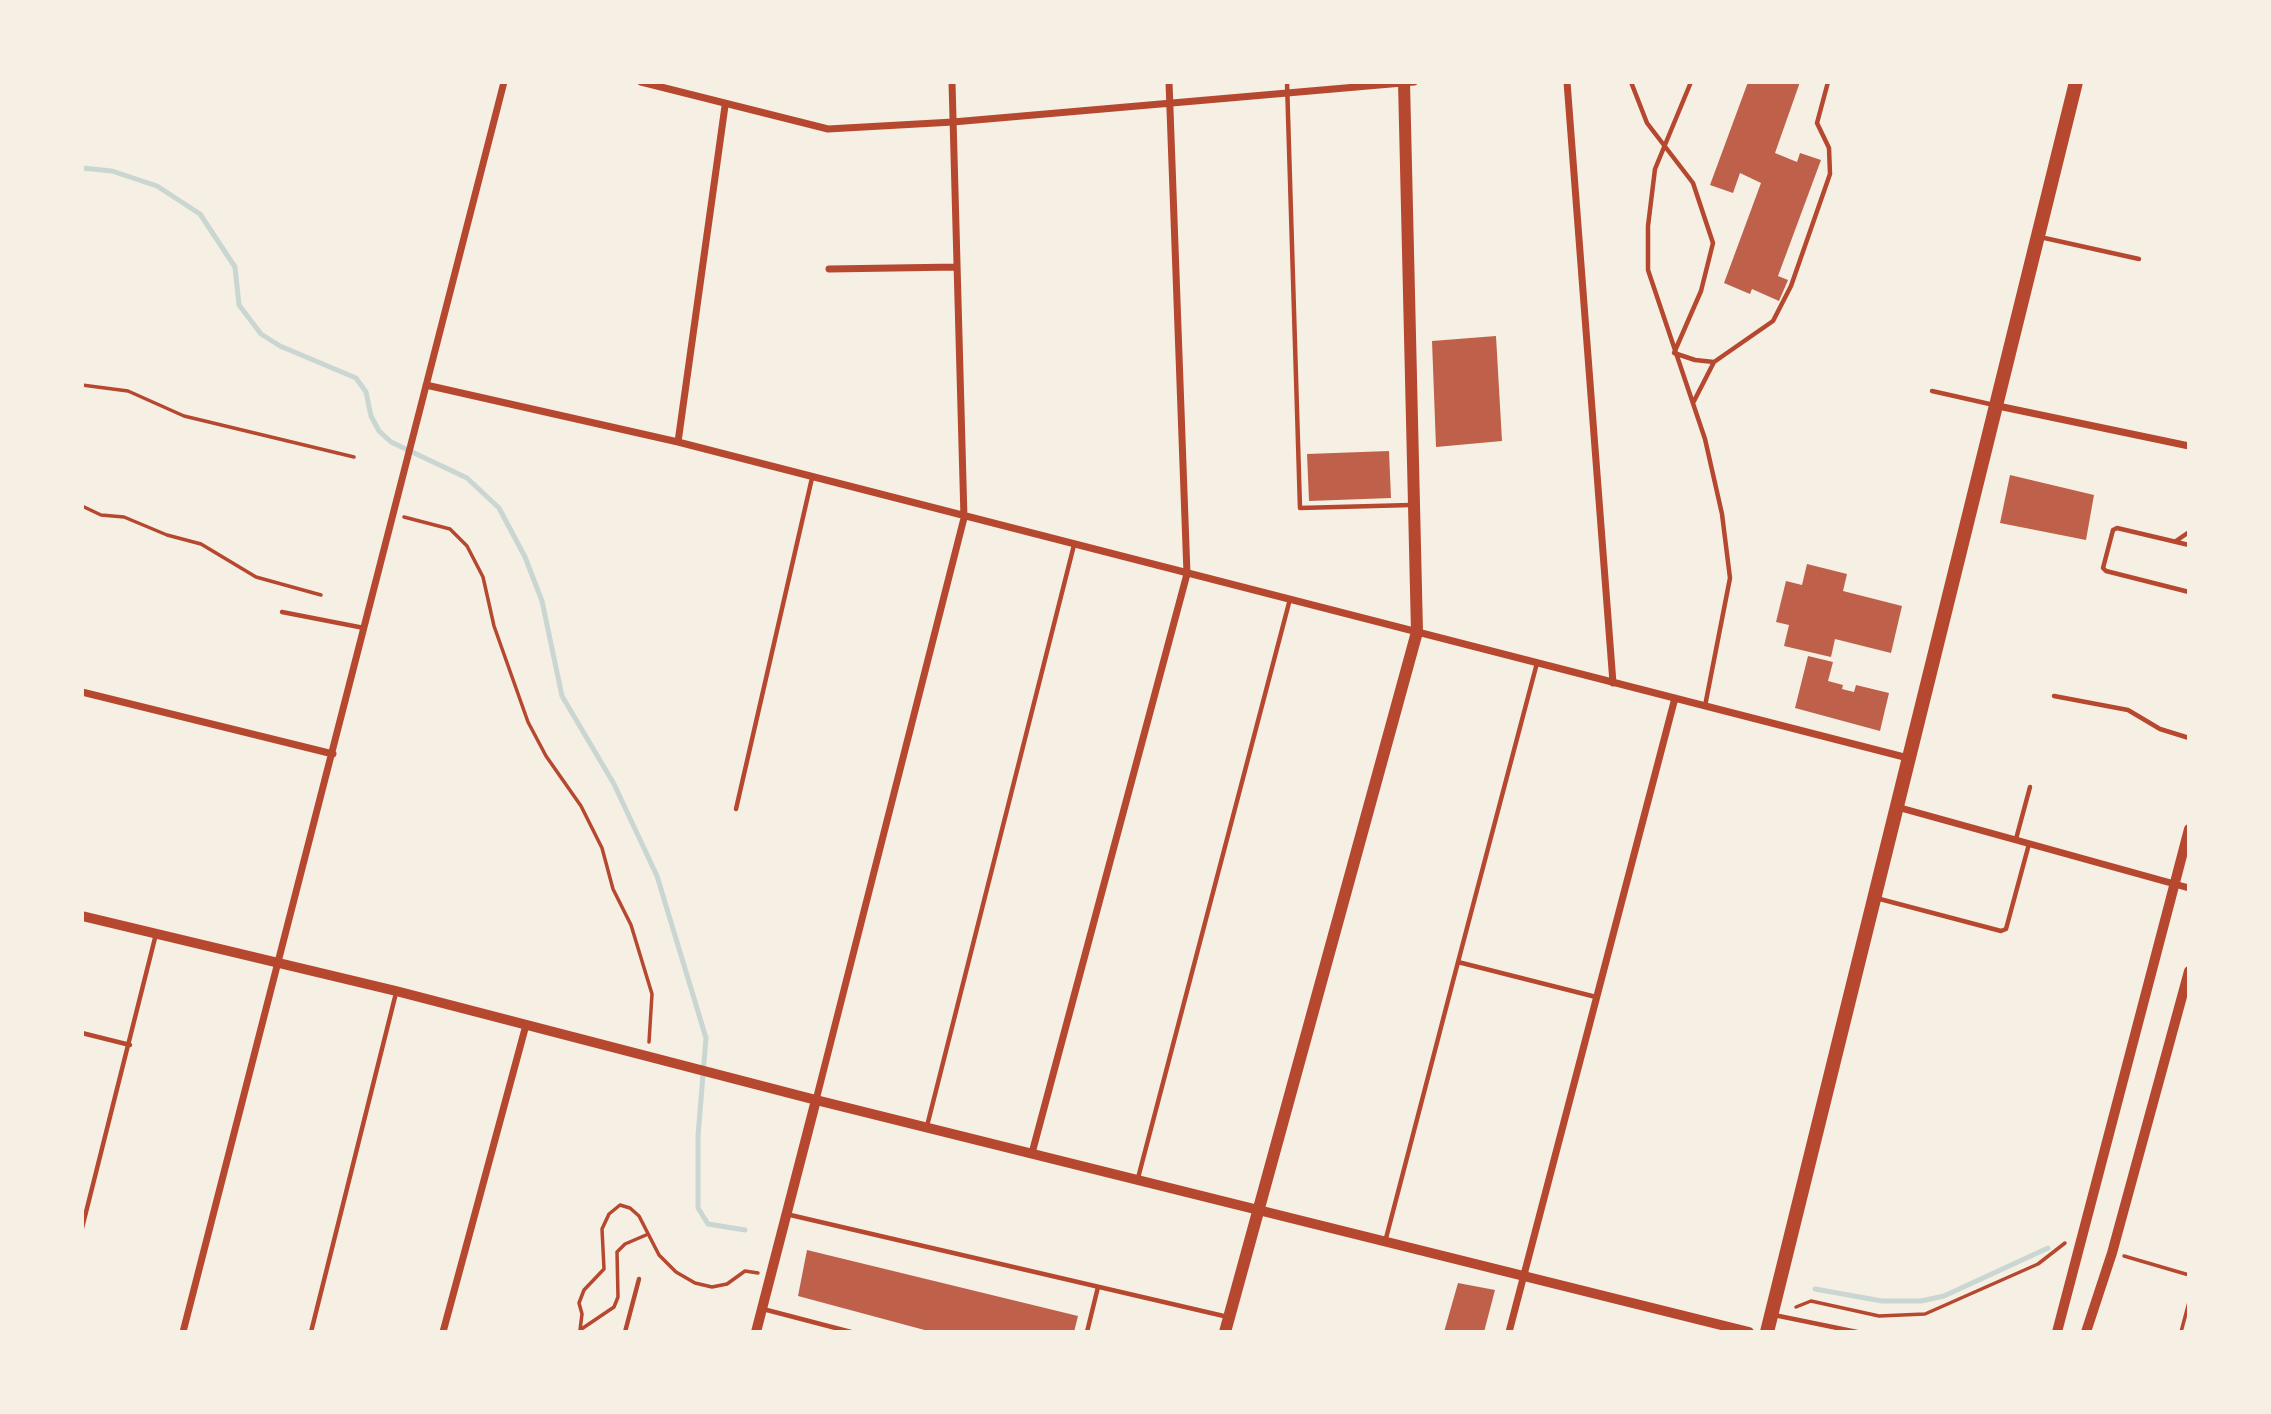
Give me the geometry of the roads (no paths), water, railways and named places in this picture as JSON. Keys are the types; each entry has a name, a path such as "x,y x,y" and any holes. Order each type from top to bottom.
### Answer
{"main road":[{"path":"1767,1332 2076,82"},
{"path":"1225,1332 1417,632 1404,83"}],"street":[{"path":"183,1332 505,82"},
{"path":"641,82 725,106 828,129 953,122 1413,82"},
{"path":"757,1332 964,517 952,82"},
{"path":"1032,1153 1187,574 1169,82"},
{"path":"1567,82 1613,682"},
{"path":"678,442 725,106"},
{"path":"830,268 957,267"},
{"path":"426,384 678,442 1909,758"},
{"path":"1998,406 2189,446"},
{"path":"82,692 333,754"},
{"path":"1509,1332 1675,698"},
{"path":"1897,807 2189,888"},
{"path":"2057,1332 2189,829"},
{"path":"82,916 396,991 816,1100 1749,1332"},
{"path":"2086,1332 2112,1253 2189,971"},
{"path":"443,1332 526,1025"}],"lane":[{"path":"1287,82 1300,508 1415,504"},
{"path":"1630,82 1647,123 1693,183 1713,243 1701,291 1674,353"},
{"path":"1691,82 1654,169 1648,226 1648,270 1705,439 1723,514 1730,578 1705,706"},
{"path":"1692,404 1714,362 1773,321 1791,286 1830,174 1829,148 1817,123 1828,82"},
{"path":"2039,237 2139,259"},
{"path":"1674,353 1695,360 1714,362"},
{"path":"1932,391 1998,406"},
{"path":"736,809 812,478"},
{"path":"2189,545 2117,528 2113,530 2103,568 2106,572 2189,592"},
{"path":"2176,541 2189,532"},
{"path":"927,1126 1074,545"},
{"path":"1138,1179 1290,599"},
{"path":"282,612 365,629"},
{"path":"1385,1243 1537,663"},
{"path":"2054,696 2128,710 2160,729 2189,738"},
{"path":"2016,839 2030,787"},
{"path":"1875,897 2001,930 2006,929 2030,843"},
{"path":"82,1228 156,933"},
{"path":"1458,962 1597,998"},
{"path":"311,1332 396,991"},
{"path":"82,1033 130,1045"},
{"path":"786,1214 1228,1317"},
{"path":"625,1332 639,1279"},
{"path":"1087,1332 1098,1287"},
{"path":"762,1308 851,1332"},
{"path":"1773,1315 1857,1332"}],"waterway":[{"path":"82,168 112,171 157,186 200,214 235,267 239,305 261,334 280,346 356,378 366,392 371,416 379,431 391,442 467,478 499,508 525,557 542,601 562,696 614,784 657,876 706,1038 698,1136 698,1208 708,1224 745,1230"},
{"path":"1815,1289 1882,1301 1921,1301 1944,1296 2048,1248"}]}
